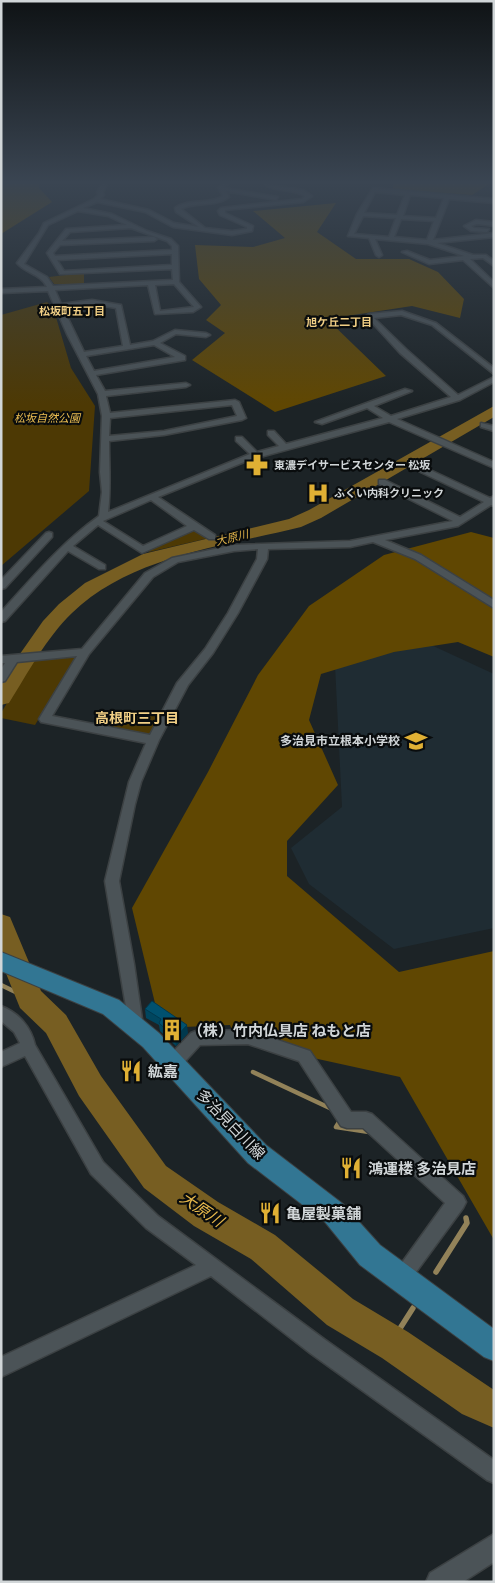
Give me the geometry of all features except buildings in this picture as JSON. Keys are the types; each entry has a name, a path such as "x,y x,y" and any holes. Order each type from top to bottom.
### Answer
{"main road":[{"name":"多治見白川線","path":"1,961 111,1007 135,1026 173,1063 257,1154 334,1213 370,1255 494,1347"}],"street":[{"path":"24,258 20,263 23,267 42,274 48,282 102,394 106,416 104,439 106,492 100,519"},
{"path":"52,258 62,273 176,267"},
{"path":"151,284 157,313 193,310 198,307 176,282 175,258"},
{"path":"420,258 429,262 465,258 494,286"},
{"path":"89,271 91,286"},
{"path":"58,306 92,302 151,284 176,282"},
{"path":"1,291 91,286 117,295"},
{"path":"117,295 128,348"},
{"path":"457,398 404,351 369,316 402,314 434,324 494,372"},
{"path":"82,355 155,343 174,332 206,335"},
{"path":"91,374 182,358 155,343"},
{"path":"1,619 67,546 100,519 255,455 390,419 457,398 494,379"},
{"path":"102,394 186,385"},
{"path":"319,422 408,391"},
{"path":"104,439 164,433 242,418 235,402 106,416"},
{"path":"368,406 390,419 494,465"},
{"path":"484,425 494,429"},
{"path":"271,433 284,447"},
{"path":"239,439 255,455"},
{"path":"413,464 493,501"},
{"path":"382,482 459,520"},
{"path":"152,496 212,537"},
{"path":"153,740 46,719 86,652 150,575 175,560 234,548 350,544 455,524 493,501"},
{"path":"100,519 142,550 194,526"},
{"path":"26,593 1,587 49,535"},
{"path":"373,539 418,557 494,605"},
{"path":"67,546 102,567"},
{"path":"135,1026 127,964 112,881 129,804 153,740 183,682 209,651 233,613 262,559 263,546"},
{"path":"1,678 7,659 86,652"},
{"path":"1,1013 22,1029 27,1039 28,1047 97,1168 152,1222 317,1346 494,1473"},
{"path":"173,1063 196,1038 248,1037 304,1056 346,1120 366,1120 458,1202 402,1277"},
{"path":"1,1060 28,1047"},
{"path":"1,1367 213,1266"},
{"path":"439,1582 494,1547"}],"shaded area":[{"path":"197,258 409,259 438,272 464,299 460,318 412,306 327,319 386,376 275,412 192,360 225,333 206,320 221,305 199,279"},
{"path":"471,532 494,538 494,657 458,642 394,652 321,674 309,720 338,785 287,841 287,876 399,972 494,951 494,1240 400,1077 236,1041 230,1025 161,1028 132,908 208,772 258,675 309,606 384,555"},
{"name":"多治見市立根本小学校","path":"429,644 494,674 494,928 394,949 309,884 291,848 342,807 335,665"}],"green space":[{"path":"84,274 84,283 81,284 54,284 49,277"},
{"name":"松坂自然公園","path":"47,302 53,307 71,368 95,406 89,491 1,566 1,315"},
{"path":"190,529 196,529 209,538 149,552 150,549"},
{"path":"77,656 35,725 1,718 1,713 33,660"},
{"path":"121,714 159,716 149,736 106,728"}],"waterway":[{"name":"大原川","path":"1,698 50,625 66,608 92,587 150,558 295,523 315,514 494,411"},
{"name":"大原川","path":"1,925 30,999 56,1024 90,1086 155,1177 206,1214 263,1247 340,1312 395,1345 475,1401 494,1409"},
{"path":"1,985 30,999"},
{"path":"253,1072 334,1110"},
{"path":"341,1119 336,1127 369,1132"},
{"path":"436,1272 467,1223 466,1218"},
{"path":"395,1345 399,1330 413,1308"}],"place":[{"name":"東濃デイサービスセンター 松坂","path":"257,465"},
{"name":"ふくい内科クリニック","path":"318,493"},
{"name":"多治見市立根本小学校","path":"416,741"},
{"name":"（株）竹内仏具店 ねもと店","path":"172,1030"},
{"name":"紘嘉","path":"131,1071"},
{"name":"鴻運楼 多治見店","path":"351,1168"},
{"name":"亀屋製菓舗","path":"270,1213"}],"district":[{"name":"松坂町五丁目","path":"72,311"},
{"name":"旭ケ丘二丁目","path":"339,322"},
{"name":"高根町三丁目","path":"137,718"}]}
